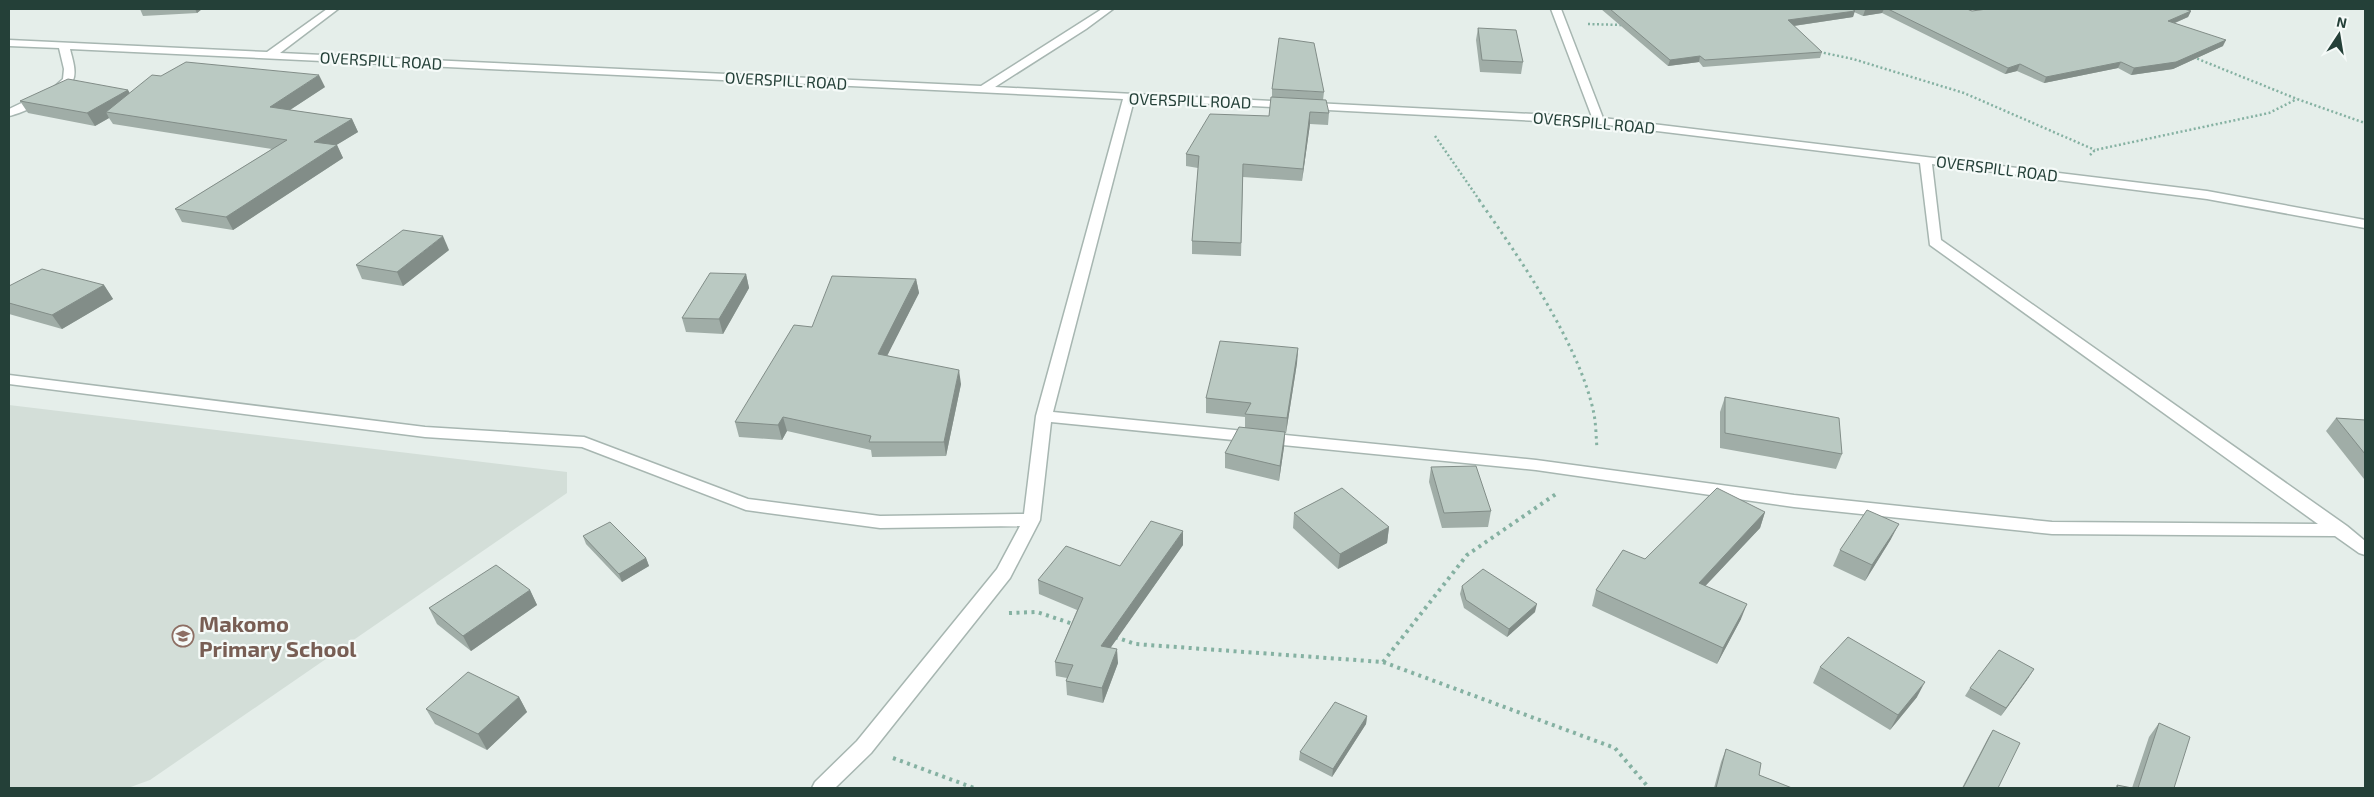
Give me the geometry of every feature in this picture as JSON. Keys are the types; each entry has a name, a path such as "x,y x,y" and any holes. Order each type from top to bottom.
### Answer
{"street":[{"path":"270,55 333,9"},
{"path":"982,90 1083,27 1108,9"},
{"path":"1556,9 1564,24 1577,65 1599,121"},
{"name":"OVERSPILL ROAD","path":"9,43 1418,110 1599,121 2207,195 2365,224"},
{"path":"9,113 56,90 68,80 69,69 64,46"},
{"path":"822,788 864,747 968,615 1004,573 1032,520 1044,416 1128,97"},
{"path":"1926,160 1935,242 2365,548"},
{"path":"9,379 425,432 584,442 746,504 880,522 1032,520"},
{"path":"1044,416 1536,464 1794,501 2052,528 2341,530"}],"path":[{"path":"1564,24 1628,25"},
{"path":"1813,50 1964,93 2094,150 2269,113 2297,99"},
{"path":"2187,54 2297,99 2365,123"},
{"path":"1383,662 1467,555 1587,472 1597,447 1592,403 1566,340 1509,245 1418,110"},
{"path":"2071,177 2094,150"},
{"path":"968,615 1037,612 1082,626"},
{"path":"1108,635 1135,644 1383,662 1615,748 1649,788"},
{"path":"864,747 974,788"}],"shaded area":[{"name":"Makomo Primary School","path":"9,405 567,472 567,493 150,780 128,788 9,788"}],"building":[{"path":"1610,9 1852,9 1855,11 1788,20 1822,52 1705,60 1700,56 1670,60"},
{"path":"1888,9 1967,9 1972,11 1987,9 2184,9 2191,11 2168,21 2226,40 2176,62 2134,68 2121,62 2046,77 2020,64 2008,68"},
{"path":"1478,28 1516,30 1523,62 1482,60"},
{"path":"1279,38 1314,43 1324,92 1272,89"},
{"path":"186,62 319,75 270,107 352,119 314,142 337,145 226,217 175,209 287,140 106,112 152,75 161,76"},
{"path":"68,79 128,90 87,113 20,101"},
{"path":"1271,97 1326,100 1329,113 1310,112 1303,169 1243,164 1241,243 1192,241 1199,156 1186,154 1210,114 1269,116"},
{"path":"403,230 443,236 397,272 356,265"},
{"path":"42,269 104,285 52,315 9,303 9,286"},
{"path":"710,273 746,274 719,319 682,318"},
{"path":"832,276 916,279 878,354 959,370 944,442 869,442 871,436 783,417 778,425 735,422 794,325 812,327"},
{"path":"1220,341 1298,348 1287,418 1245,414 1251,403 1206,398"},
{"path":"1725,397 1839,418 1842,454 1725,433"},
{"path":"2336,418 2365,420 2365,454"},
{"path":"1239,427 1285,432 1280,466 1225,453"},
{"path":"1476,466 1491,511 1444,513 1431,467"},
{"path":"1342,488 1389,527 1340,554 1294,513"},
{"path":"1717,488 1765,512 1699,583 1747,604 1723,648 1596,590 1623,550 1645,559"},
{"path":"1867,510 1899,524 1872,565 1840,550"},
{"path":"1151,521 1183,531 1101,646 1117,649 1102,688 1066,681 1073,665 1055,662 1083,598 1038,580 1066,546 1120,566"},
{"path":"610,522 646,558 619,574 583,536"},
{"path":"496,565 530,590 463,636 429,608"},
{"path":"1483,569 1537,604 1509,629 1466,600 1462,586"},
{"path":"1848,637 1925,682 1898,715 1820,667"},
{"path":"1999,650 2034,669 2006,708 1970,688"},
{"path":"468,672 519,697 478,734 426,709"},
{"path":"1335,702 1367,716 1333,769 1300,752"},
{"path":"2159,723 2190,737 2174,788 2138,788"},
{"path":"1993,730 2020,743 1998,788 1963,788"},
{"path":"1726,749 1761,763 1759,775 1792,788 1716,788"},
{"path":"2117,785 2132,788 2118,788"}],"place":[{"name":"Makomo Primary School","path":"183,636"}]}
